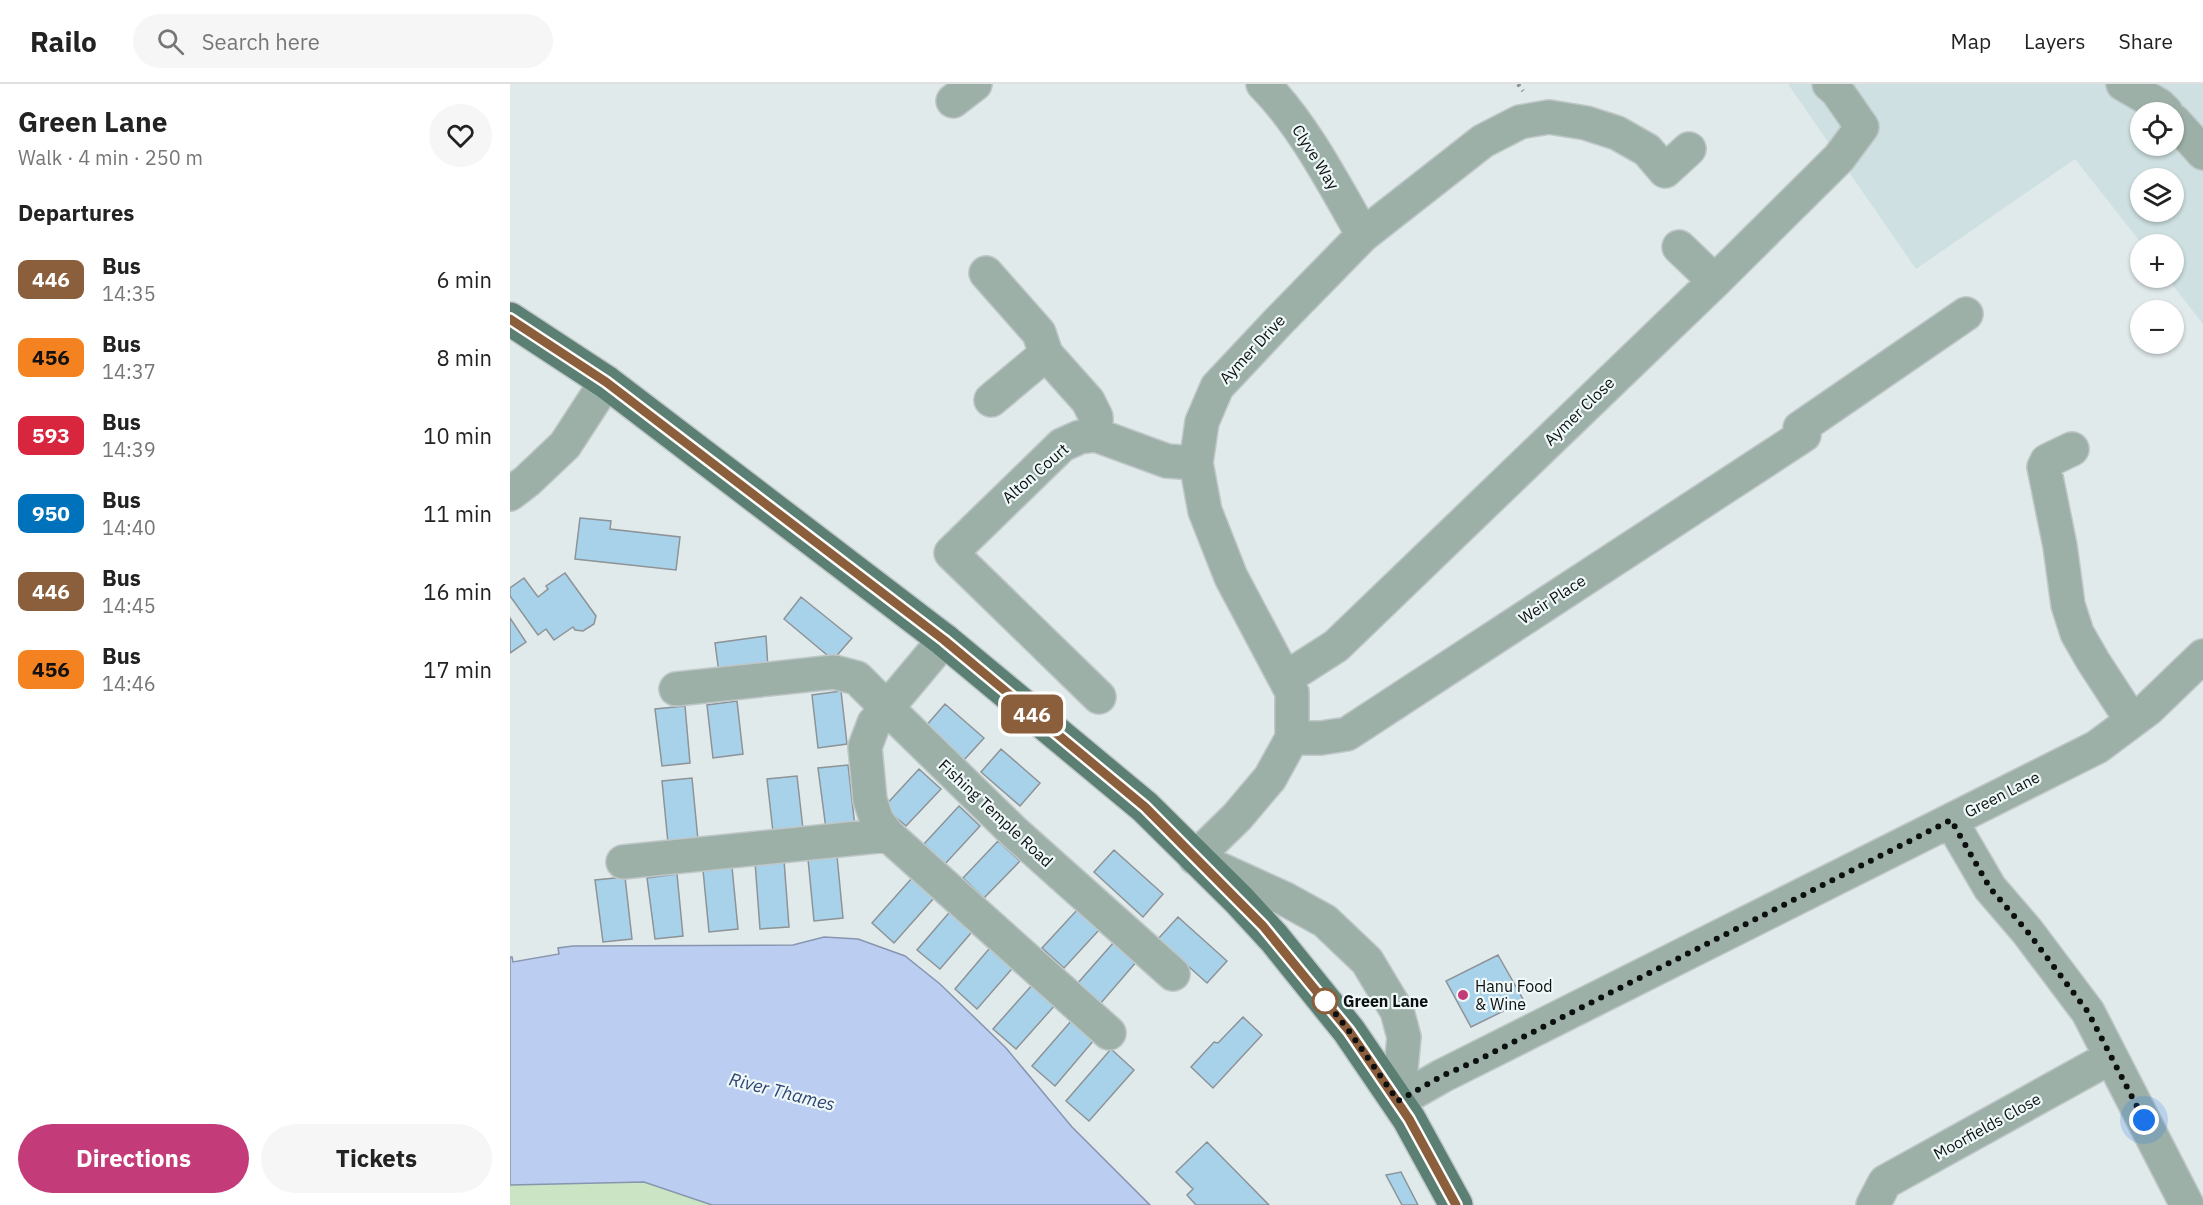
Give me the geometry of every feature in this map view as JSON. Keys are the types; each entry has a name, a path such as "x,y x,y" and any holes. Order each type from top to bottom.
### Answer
{"main road":[{"path":"510,319 606,382 944,640 1145,807 1274,938 1349,1031 1398,1101 1456,1205"}],"street":[{"name":"Aymer Close","path":"1286,678 1336,646 1715,281 1839,158 1862,128 1837,91 1829,84"},
{"path":"2123,84 2154,102"},
{"name":"Clyve Way","path":"1277,89 1364,235"},
{"name":"Aymer Drive","path":"1293,738 1292,692 1231,577 1205,511 1196,463 1202,422 1217,387 1364,235 1483,141 1520,122 1550,117 1586,123 1617,133 1647,150 1665,171 1689,149"},
{"path":"2184,132 2203,153"},
{"name":"Aymer Close","path":"1315,658 1330,637 1710,264 1679,247"},
{"path":"986,273 1039,333 1046,354 1088,401 1096,417 1096,435 1167,461 1196,463"},
{"name":"Weir Place","path":"1293,738 1321,738 1347,734 1803,433 1966,315"},
{"path":"991,400 1046,354"},
{"path":"510,494 566,445 606,382"},
{"name":"Alton Court","path":"1096,435 1080,437 1062,445 951,553 1099,697"},
{"path":"2072,449 2047,461 2044,467 2060,546 2068,605 2077,633 2132,721"},
{"path":"944,640 874,723 865,747 870,800 877,821 888,836 1108,1033"},
{"name":"Green Lane","path":"1398,1101 1442,1076 1478,1060 2097,747 2148,709 2203,656"},
{"name":"Fishing Temple Road","path":"676,689 834,672 856,678 1013,831 1173,974"},
{"path":"1293,738 1270,778 1238,817 1195,858 1285,899 1325,921 1367,961 1397,1011 1404,1037 1398,1101"},
{"path":"1951,820 1990,888 2027,931 2088,1012 2187,1205"},
{"path":"622,862 888,836"},
{"name":"Moorfields Close","path":"1873,1205 1885,1182 2112,1057"}],"shaded area":[{"path":"1788,84 2203,84 2203,324 2175,288 2184,288 2184,234 2134,234 2075,159 1916,269"}],"green space":[{"path":"644,1182 721,1205 510,1205 510,1185 514,1184"}],"water":[{"name":"River Thames","path":"824,937 858,939 905,956 940,984 1006,1048 1072,1127 1150,1205 712,1205 644,1182 510,1185 510,957 513,962 559,954 558,948 573,946 793,945"}],"building":[{"path":"580,518 611,521 610,529 680,537 676,570 575,559"},
{"path":"565,573 596,616 594,624 583,631 575,630 573,627 554,640 546,629 538,635 510,596 510,588 524,578 538,597 548,589 546,586"},
{"path":"801,597 852,638 833,660 784,619"},
{"path":"510,618 526,642 510,653"},
{"path":"766,636 768,669 719,673 715,643"},
{"path":"841,691 847,744 818,748 812,695"},
{"path":"737,701 743,754 713,758 707,705"},
{"path":"945,704 984,738 964,760 925,727"},
{"path":"685,706 690,763 662,766 655,709"},
{"path":"1001,749 1040,783 1020,806 981,772"},
{"path":"848,765 855,827 826,829 818,768"},
{"path":"919,769 941,789 906,826 884,807"},
{"path":"797,776 803,829 773,832 767,779"},
{"path":"692,778 698,840 668,843 662,781"},
{"path":"959,806 980,826 945,864 924,844"},
{"path":"998,841 1020,861 984,898 963,878"},
{"path":"1114,850 1163,894 1143,917 1094,872"},
{"path":"837,856 843,918 814,921 808,859"},
{"path":"784,860 789,927 760,929 755,862"},
{"path":"732,867 738,929 709,932 703,870"},
{"path":"677,874 683,936 655,939 647,878"},
{"path":"625,877 632,939 603,942 595,880"},
{"path":"912,878 934,898 894,943 872,923"},
{"path":"954,907 977,926 940,969 917,950"},
{"path":"1077,910 1099,930 1064,968 1042,948"},
{"path":"1178,917 1227,961 1207,983 1158,939"},
{"path":"1114,942 1137,961 1100,1004 1077,984"},
{"path":"994,943 1017,963 977,1009 955,989"},
{"path":"1498,955 1524,1001 1471,1027 1446,981"},
{"path":"1033,984 1056,1004 1016,1049 993,1029"},
{"path":"1243,1017 1262,1035 1213,1088 1191,1067 1214,1042 1218,1043"},
{"path":"1072,1020 1094,1040 1055,1086 1032,1066"},
{"path":"1111,1049 1134,1070 1089,1121 1066,1101"},
{"path":"1207,1142 1269,1205 1196,1205 1187,1195 1193,1189 1176,1172"},
{"path":"1401,1172 1418,1205 1402,1205 1386,1175"}],"bus line":[{"name":"446","path":"510,319 606,382 944,640 1145,807 1274,938 1349,1031 1398,1101 1456,1205"}],"place":[{"name":"Hanu Food & Wine","path":"1463,995"},
{"name":"Green Lane","path":"1325,1001"}],"route":[{"path":"1325,1001 1324,999 1398,1101 1442,1076 1478,1060 1951,820 1990,888 2027,931 2088,1012 2144,1120"}]}
